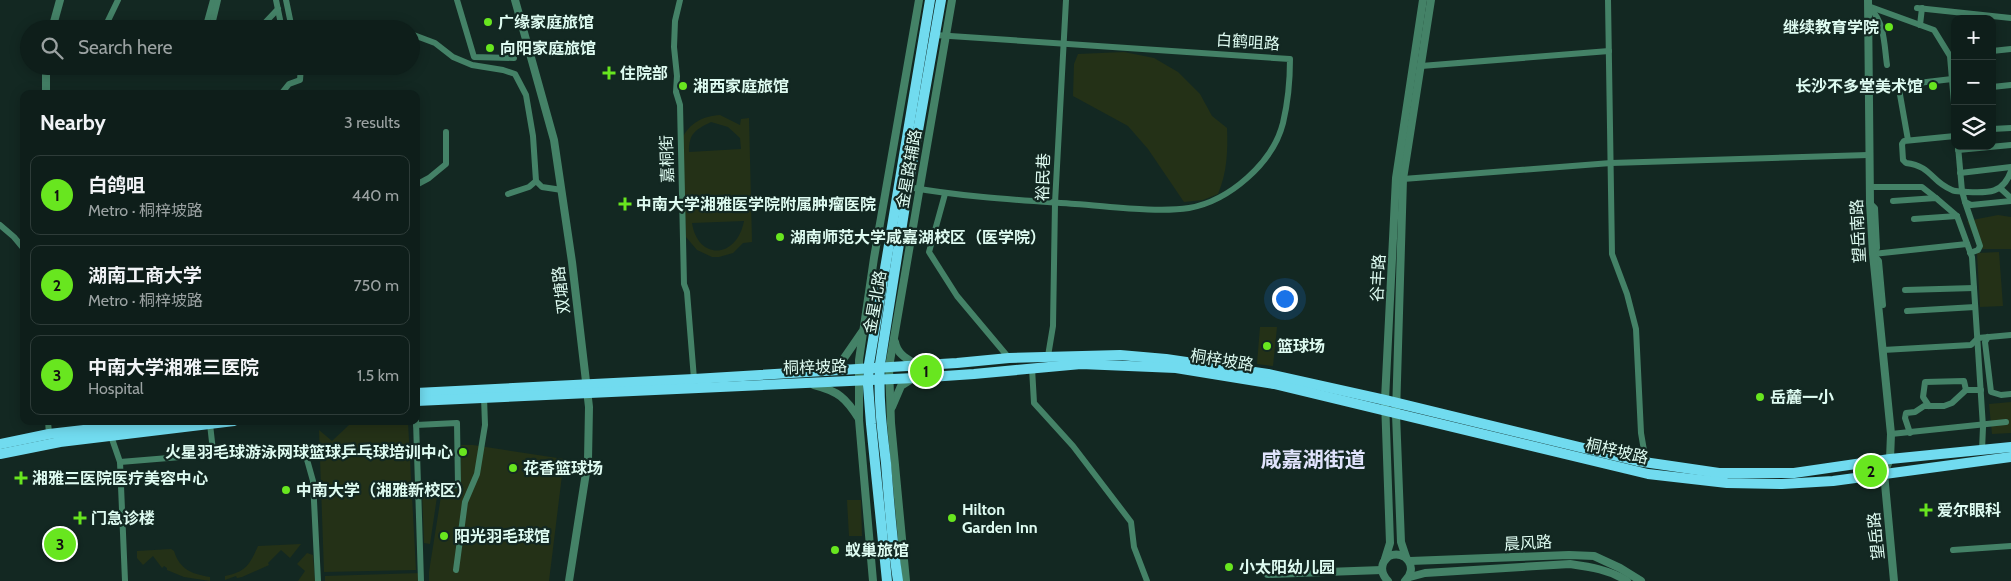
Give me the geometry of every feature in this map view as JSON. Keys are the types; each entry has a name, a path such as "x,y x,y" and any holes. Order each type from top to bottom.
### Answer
{"main road":[{"name":"金星北路","path":"887,581 863,380 930,0"},
{"name":"金星北路","path":"898,581 893,543 884,379 908,187 941,0"},
{"name":"桐梓坡路","path":"420,401 694,379 919,366 1009,358 1120,355 1166,358 1268,374 1646,462 1719,473 1794,473 1890,459 2011,447"},
{"name":"桐梓坡路","path":"420,393 771,383 808,384 915,378 1081,364 1176,368 1274,384 1648,474 1728,482 1782,484 1833,481 2011,456"},
{"path":"0,444 49,434 132,425"},
{"path":"0,454 110,428 185,425"}],"street":[{"path":"54,20 60,0"},
{"path":"108,20 118,0"},
{"path":"207,20 213,0"},
{"path":"213,20 218,0"},
{"path":"276,0 280,20"},
{"path":"286,0 290,20"},
{"path":"457,0 474,57 514,58"},
{"name":"双塘路","path":"515,0 554,140 589,407 588,460 568,581"},
{"name":"嘉桐街","path":"680,0 675,21 674,52 677,95 680,105 684,284 687,292 694,379"},
{"name":"金星路辅路","path":"864,368 864,328 920,0"},
{"name":"金星路辅路","path":"885,368 894,339 952,0"},
{"name":"裕民巷","path":"1048,356 1053,326 1055,203 1066,0"},
{"name":"谷丰路","path":"1382,570 1390,543 1385,400 1396,178 1423,0"},
{"name":"谷丰路","path":"1408,579 1412,569 1401,542 1396,414 1403,178 1431,0"},
{"path":"1608,0 1612,254 1627,294 1636,329 1641,433 1646,462"},
{"path":"1868,3 1934,30 1951,55"},
{"path":"1868,3 1881,24 1887,65"},
{"name":"望岳南路","path":"1868,3 1868,155 1870,203 1873,254 1891,434 1890,459"},
{"path":"1920,25 1920,8 2011,18"},
{"path":"267,20 278,9"},
{"name":"白鹤咀路","path":"908,187 945,194 1055,203 1162,209 1188,208 1214,201 1235,188 1255,171 1273,147 1283,124 1290,58 935,35"},
{"path":"420,37 435,43 453,57 472,65 515,74 526,95 534,136 536,181 542,187 562,190"},
{"path":"1996,51 2011,49"},
{"path":"1421,66 1609,51"},
{"path":"46,75 46,90"},
{"path":"284,90 288,84 300,80 301,75"},
{"path":"1908,140 1899,89 1901,86 1951,80"},
{"path":"1996,87 2011,85"},
{"path":"1996,129 2011,128"},
{"path":"420,184 446,164 446,132"},
{"path":"1951,136 1908,140 1902,144 1903,160 1906,163 1924,167 1943,185 1952,190 1987,194 2000,188 2010,178 2011,171"},
{"path":"1996,146 2011,145"},
{"path":"1958,150 1964,202 1980,246 1978,250 1970,253"},
{"path":"1403,178 1611,163 1868,155"},
{"path":"1960,172 2011,167"},
{"path":"508,194 529,187 536,181"},
{"path":"1870,188 1922,187 1957,216 1970,253 1974,288 1978,338 1982,450"},
{"path":"2000,188 2011,200"},
{"path":"945,194 930,252 956,296 1009,358"},
{"path":"1893,201 1936,198"},
{"path":"1964,202 1971,205 2011,200"},
{"path":"1914,219 1957,216"},
{"path":"0,225 20,244"},
{"path":"1873,254 1967,244"},
{"path":"1873,254 1879,261 1882,305"},
{"path":"1905,290 1974,288"},
{"path":"1907,311 1975,307"},
{"path":"828,370 842,362 864,328"},
{"path":"1882,350 1971,345 1978,338 2011,335"},
{"path":"1988,337 1985,342 1991,392 2001,395 2011,394"},
{"path":"894,339 895,346 899,352 919,366"},
{"path":"1032,368 1034,403 1073,446 1131,522 1134,547 1147,581"},
{"path":"890,411 901,386 915,378"},
{"path":"884,379 890,411 906,581"},
{"path":"863,380 859,420 873,581"},
{"path":"1929,406 1923,397 1925,382 1964,381 1966,390"},
{"path":"808,384 827,388 844,398 859,420"},
{"path":"1910,433 1905,418 1906,413 1929,406 1944,406 1952,403 1966,390 1980,390"},
{"path":"456,570 465,502 477,474 483,441 485,425 484,397"},
{"path":"1891,434 2006,422"},
{"path":"418,488 458,485 458,423 420,423"},
{"path":"48,425 49,434"},
{"path":"210,425 213,451"},
{"path":"416,425 422,581"},
{"path":"110,428 120,462 125,581"},
{"path":"120,462 205,455 213,451"},
{"path":"213,451 217,454 293,452 306,456 313,481 318,581"},
{"name":"望岳路","path":"1890,459 1884,473 1894,581"},
{"path":"1875,462 1884,473"},
{"path":"1953,550 2011,546"},
{"name":"晨风路","path":"1385,559 1393,554 1408,559 1594,556 1620,568 1641,581"},
{"name":"晨风路","path":"1408,579 1425,573 1570,564 1592,567 1615,574 1627,581"},
{"path":"1268,574 1382,570 1387,581"}],"green space":[{"path":"1124,52 1154,58 1178,72 1200,94 1212,116 1227,128 1226,162 1218,194 1203,200 1184,202 1148,149 1128,126 1073,96 1074,64 1078,54"},
{"path":"720,115 740,125 741,119 749,118 752,242 743,243 733,253 719,257 712,257 697,250 686,237 682,139 685,133 697,121","holes":["711,122 728,127 740,138 741,149 689,152 690,140 694,133","744,221 740,234 734,243 718,250 709,249 702,244 696,235 692,223"]},
{"path":"1998,215 2011,217 2011,249 1979,249 1967,221"},
{"path":"1999,252 2003,306 1980,307 1977,253"},
{"name":"篮球场","path":"1260,327 1277,327 1273,366 1257,364"},
{"path":"2011,402 2011,433 1992,434 1989,404"},
{"path":"349,425 408,425 416,570 324,572 319,430 332,441"},
{"path":"461,445 473,445 564,459 549,581 429,581 441,496 449,495 460,485"},
{"path":"442,488 446,493 437,497 430,544 424,543 422,491"},
{"path":"847,500 861,500 862,536 849,536"},
{"path":"301,544 290,558 281,550 268,563 269,565 242,577 237,578 236,576 225,580 225,576 238,572 246,566 258,546"},
{"path":"171,549 183,567 192,572 210,577 210,581 184,577 167,570 164,566 162,568 153,556 143,565 137,558 137,551"},
{"path":"307,553 313,555 315,581 298,581 305,571 297,564"},
{"path":"421,573 421,581 325,581 325,576"}],"place":[{"name":"广缘家庭旅馆","path":"488,22"},
{"name":"继续教育学院","path":"1889,27"},
{"name":"向阳家庭旅馆","path":"490,48"},
{"name":"住院部","path":"609,73"},
{"name":"湘西家庭旅馆","path":"683,86"},
{"name":"长沙不多堂美术馆","path":"1933,86"},
{"name":"中南大学湘雅医学院附属肿瘤医院","path":"625,204"},
{"name":"湖南师范大学咸嘉湖校区（医学院）","path":"780,237"},
{"name":"篮球场","path":"1267,346"},
{"name":"白鸽咀","path":"926,371"},
{"name":"岳麓一小","path":"1760,397"},
{"name":"火星羽毛球游泳网球篮球乒乓球培训中心","path":"463,452"},
{"name":"花香篮球场","path":"513,468"},
{"name":"湖南工商大学","path":"1871,471"},
{"name":"湘雅三医院医疗美容中心","path":"21,478"},
{"name":"中南大学（湘雅新校区）","path":"286,490"},
{"name":"爱尔眼科","path":"1926,510"},
{"name":"门急诊楼","path":"80,518"},
{"name":"Hilton Garden Inn","path":"952,518"},
{"name":"阳光羽毛球馆","path":"444,536"},
{"name":"中南大学湘雅三医院","path":"60,544"},
{"name":"蚁巢旅馆","path":"835,550"},
{"name":"小太阳幼儿园","path":"1229,567"}],"district":[{"name":"咸嘉湖街道","path":"1313,459"}]}
